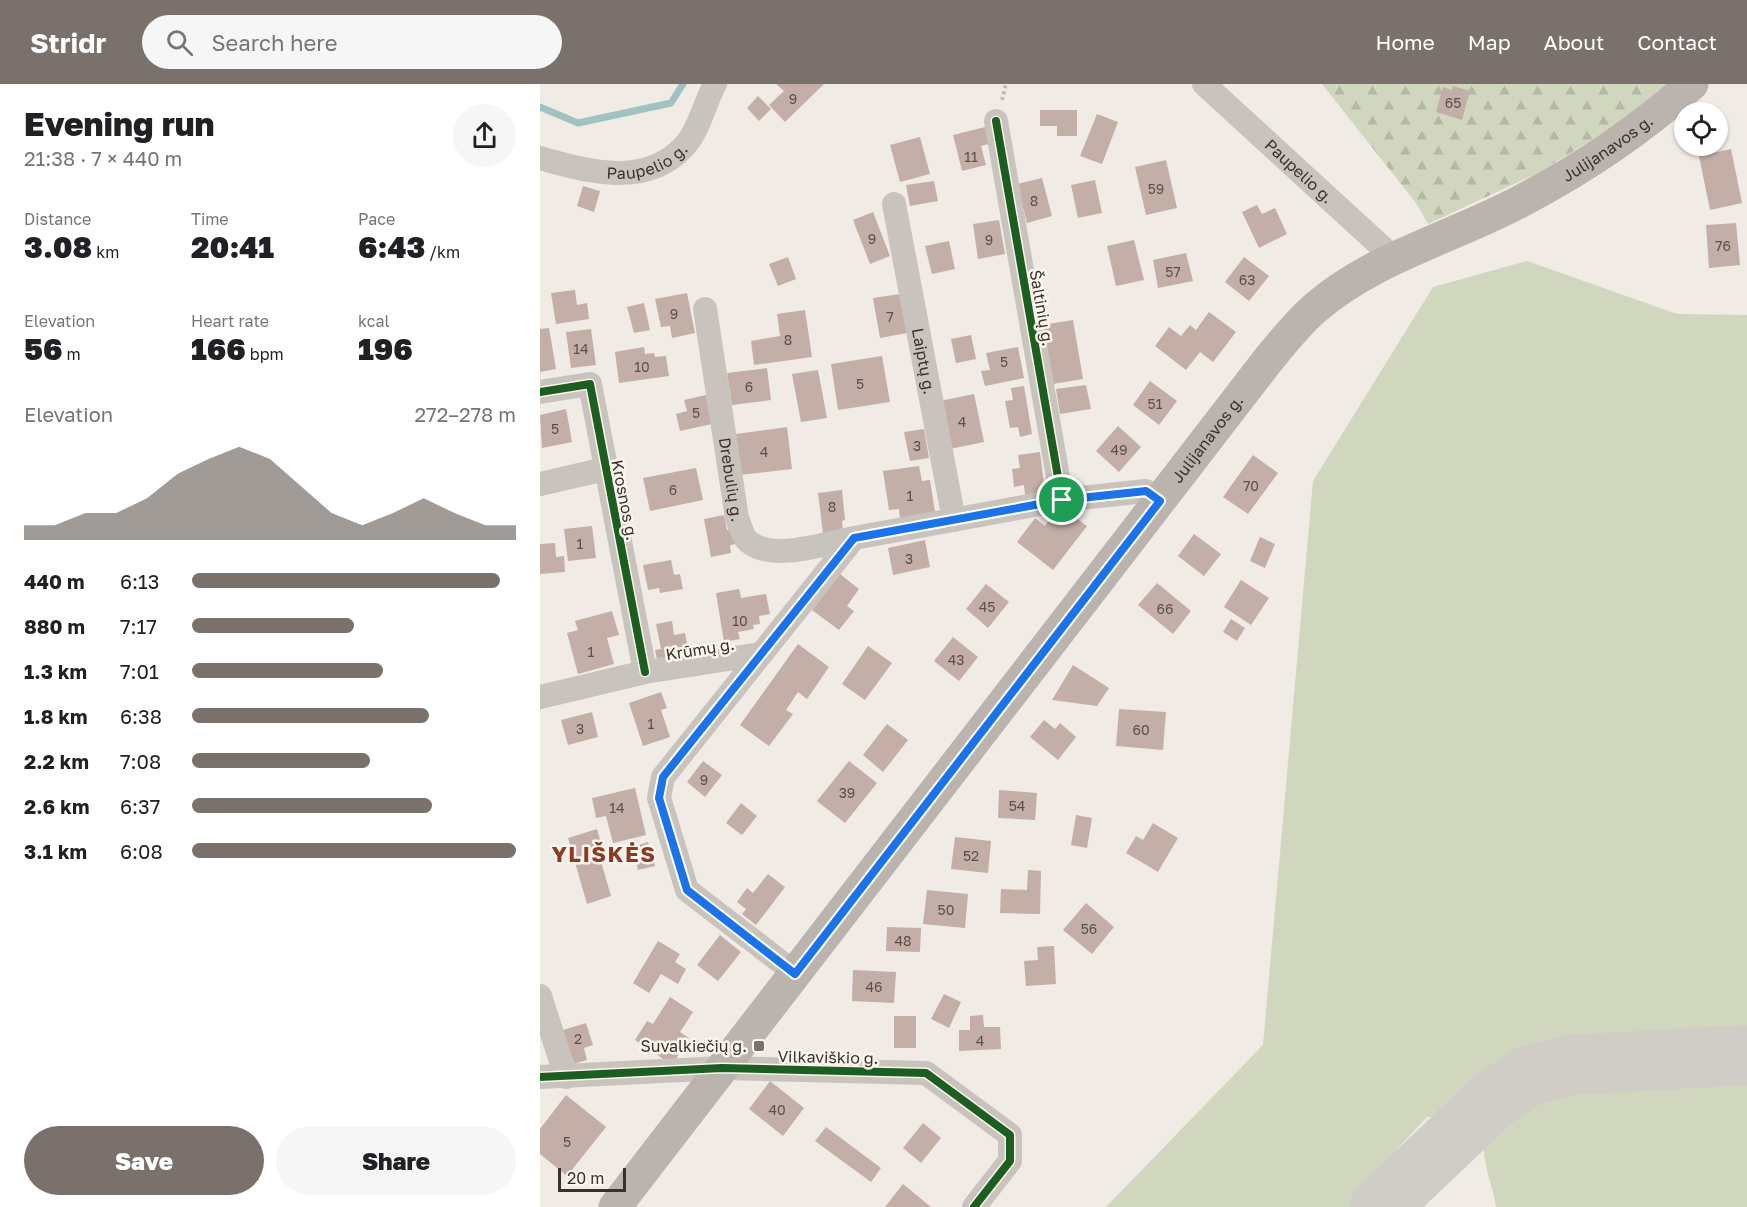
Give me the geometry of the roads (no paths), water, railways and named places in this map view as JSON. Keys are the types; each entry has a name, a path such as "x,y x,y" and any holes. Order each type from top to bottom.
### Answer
{"main road":[{"name":"Julijanavos g.","path":"615,1207 1268,360 1313,310 1346,285 1395,259 1522,201 1594,161 1692,84"}],"street":[{"name":"Paupelio g.","path":"540,158 615,175 645,170 672,158 689,141 715,84"},
{"name":"Paupelio g.","path":"1204,84 1395,259"},
{"name":"Šaltinių g.","path":"996,121 1062,500"},
{"name":"Laiptų g.","path":"894,204 954,520"},
{"name":"Drebulių g.","path":"705,309 737,518 747,542 762,549 789,551 854,538"},
{"name":"Krosnos g.","path":"540,392 590,384 645,672"},
{"path":"540,484 605,469"},
{"path":"795,974 687,890 659,798 663,777 854,538 1062,500 1146,491 1160,501"},
{"name":"Krūmų g.","path":"540,697 645,672 760,654"},
{"path":"540,996 566,1077"},
{"name":"Vilkaviškio g.","path":"540,1077 722,1068 926,1072 1010,1135 1011,1161 974,1207"}],"waterway":[{"path":"540,107 578,123 671,103 683,84"}],"place":[{"name":"Suvalkiečių g.","path":"759,1046"}],"district":[{"name":"YLIŠKĖS","path":"604,853"}]}
